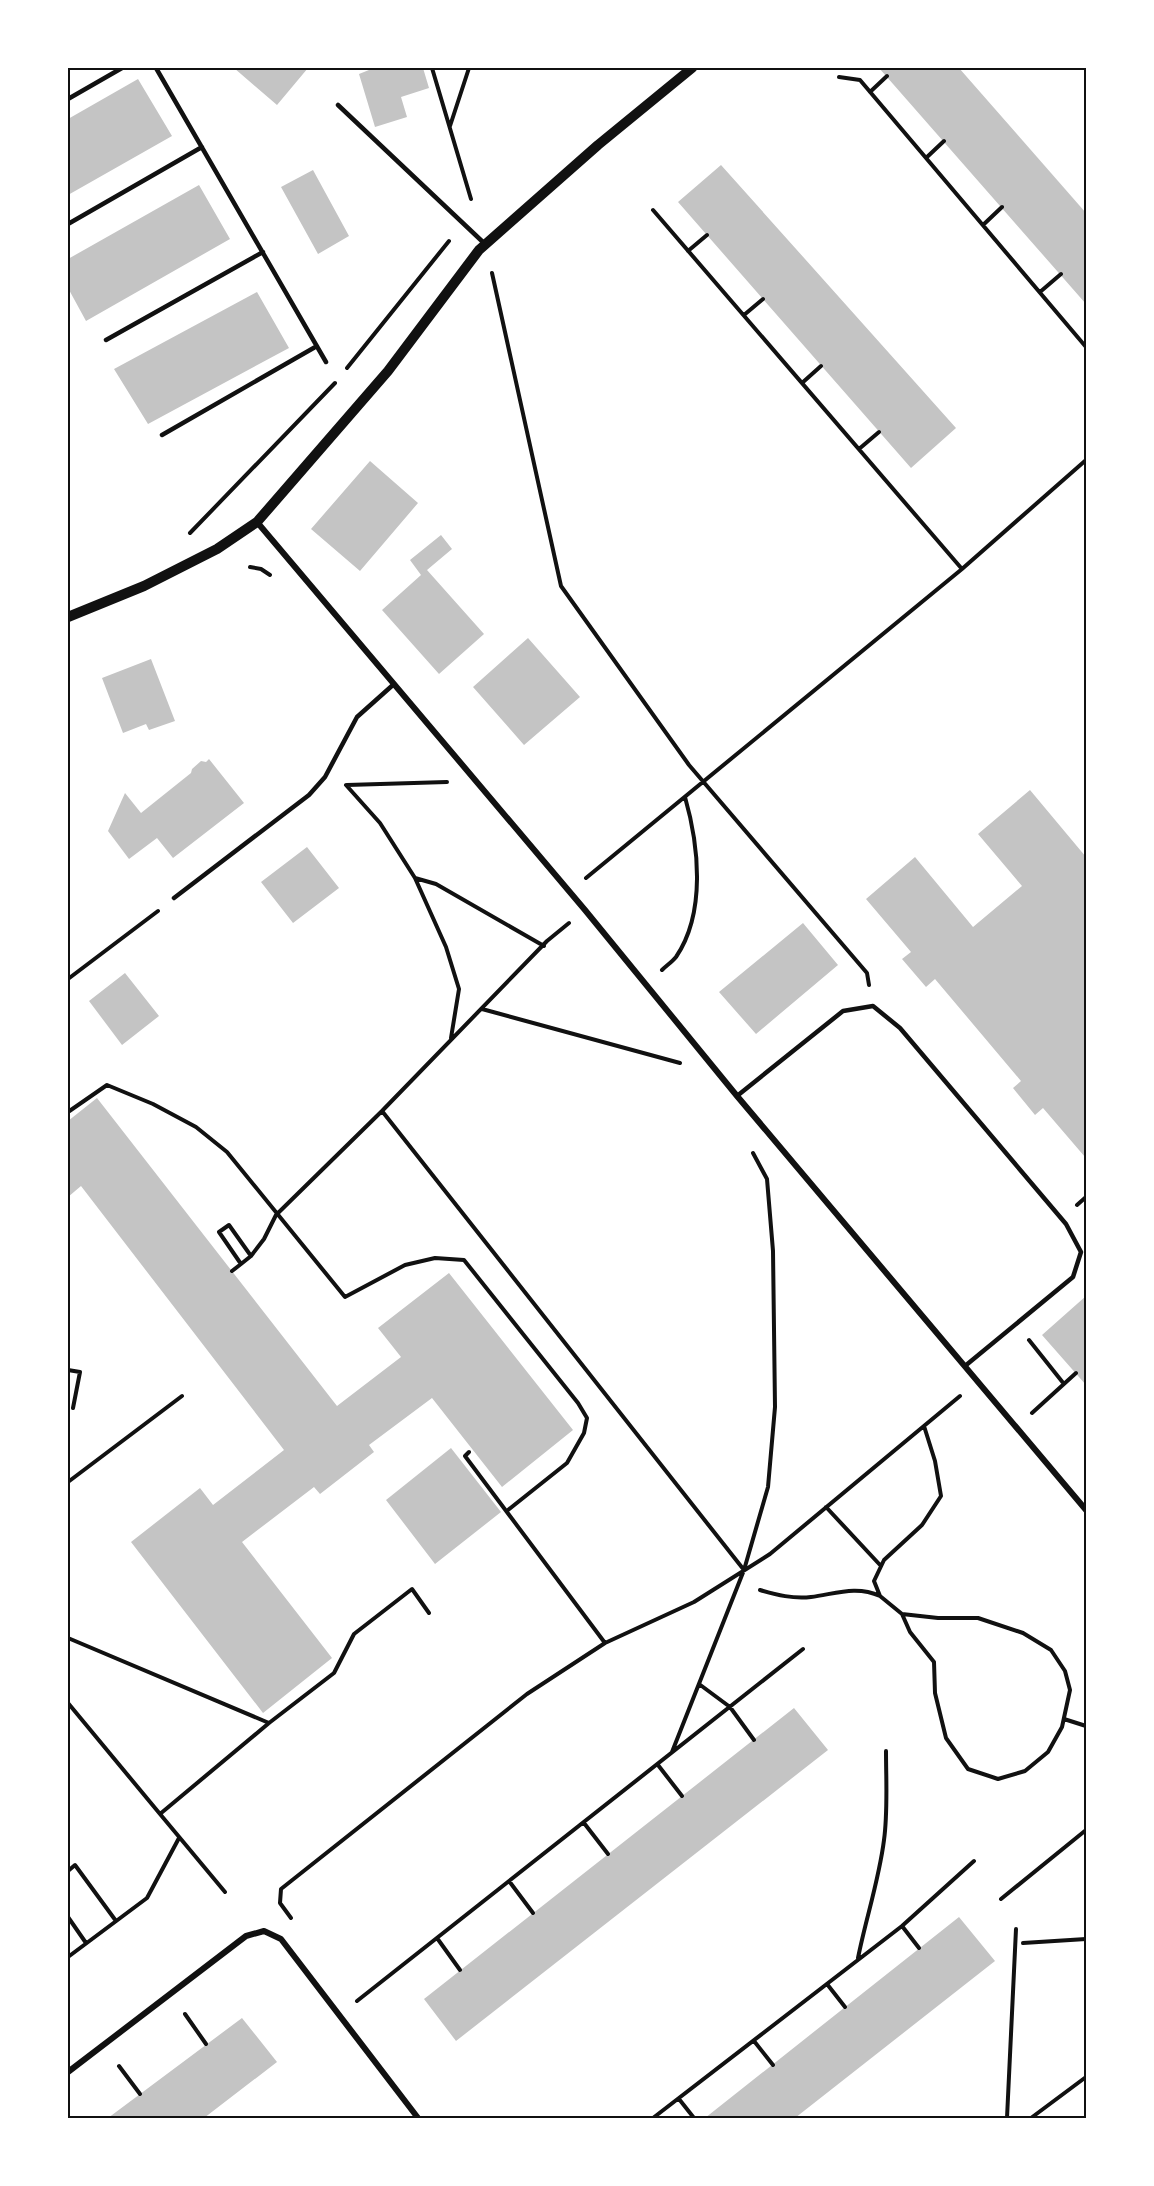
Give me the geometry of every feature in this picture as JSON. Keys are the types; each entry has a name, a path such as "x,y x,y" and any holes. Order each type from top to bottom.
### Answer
{"street":[{"path":"68,617 144,586 218,549 257,522 388,370 479,250 598,145 692,68"},
{"path":"257,522 1086,1509"},
{"path":"68,2072 246,1936 264,1931 281,1940 418,2118"}],"lane":[{"path":"68,99 122,68"},
{"path":"156,68 326,362"},
{"path":"338,105 485,244"},
{"path":"68,224 202,147"},
{"path":"106,340 262,252"},
{"path":"162,435 317,346"},
{"path":"174,898 309,795 328,772 357,717 393,684"},
{"path":"737,1096 843,1011 873,1006 900,1028 1066,1224 1081,1252 1073,1277 965,1366"}],"path":[{"path":"344,371 474,210 432,68"},
{"path":"450,127 469,68"},
{"path":"870,92 887,76"},
{"path":"839,77 860,80 1086,347"},
{"path":"926,158 944,141"},
{"path":"983,225 1002,207"},
{"path":"653,210 962,568"},
{"path":"688,251 707,235"},
{"path":"485,244 561,586 689,765 867,973 873,1006"},
{"path":"1040,292 1061,274"},
{"path":"744,315 763,299"},
{"path":"802,383 821,366"},
{"path":"185,538 337,381"},
{"path":"859,449 879,432"},
{"path":"569,891 962,568 1086,460"},
{"path":"328,772 346,785 380,823 415,878 446,947 459,989 450,1041"},
{"path":"346,785 447,782"},
{"path":"645,984 675,958 689,929 697,892 697,857 693,826 685,797"},
{"path":"415,878 436,884 543,946"},
{"path":"68,980 174,898"},
{"path":"232,1271 251,1256 264,1239 276,1215 382,1111 543,946 585,910"},
{"path":"481,1009 687,1065"},
{"path":"68,1112 107,1086 153,1104 196,1127 227,1152 345,1297 405,1265 435,1258 464,1260 578,1403 587,1418 584,1433 567,1463 508,1510"},
{"path":"382,1111 744,1570"},
{"path":"672,1752 744,1570 768,1487 775,1407 773,1251 767,1179 750,1147"},
{"path":"241,1264 219,1232 229,1225 251,1256"},
{"path":"1027,1339 1064,1384"},
{"path":"68,1370 80,1372 73,1408"},
{"path":"1017,1427 1076,1373"},
{"path":"281,1940 296,1926 280,1903 281,1889 527,1694 605,1643 694,1602 770,1554 978,1380"},
{"path":"68,1482 182,1396"},
{"path":"880,1596 874,1581 884,1560 922,1525 941,1496 935,1461 924,1426"},
{"path":"469,1452 465,1456 508,1510 605,1643"},
{"path":"826,1507 881,1566"},
{"path":"160,1814 269,1723 334,1673 354,1634 412,1589 429,1613"},
{"path":"760,1590 788,1598 812,1597 853,1590 869,1591 880,1596 902,1614 910,1632 934,1662 935,1693 946,1738 968,1768 998,1779 1024,1772 1048,1752 1062,1727 1070,1690 1065,1671 1051,1650 1023,1633 978,1618 938,1618 902,1614"},
{"path":"68,1638 269,1723"},
{"path":"340,2015 803,1649"},
{"path":"699,1684 730,1707 754,1740"},
{"path":"68,1702 225,1892"},
{"path":"1064,1719 1086,1726"},
{"path":"858,1959 878,1879 884,1838 886,1751"},
{"path":"658,1765 682,1796"},
{"path":"584,1822 608,1854"},
{"path":"1001,1899 1086,1830"},
{"path":"68,1957 147,1898 180,1838"},
{"path":"653,2118 902,1926 974,1861"},
{"path":"68,1871 75,1865 116,1921"},
{"path":"509,1881 533,1913"},
{"path":"68,1917 86,1943"},
{"path":"902,1926 919,1948"},
{"path":"1007,2118 1016,1929"},
{"path":"436,1938 460,1970"},
{"path":"1023,1943 1086,1939"},
{"path":"827,1984 845,2007"},
{"path":"185,2014 206,2044"},
{"path":"754,2041 773,2065"},
{"path":"119,2066 140,2094"},
{"path":"1031,2118 1086,2077"},
{"path":"679,2099 694,2118"}],"building":[{"path":"234,68 308,68 277,105"},
{"path":"368,68 423,68 429,88 401,97 407,117 375,127 359,74 369,70"},
{"path":"879,68 959,68 1086,213 1086,304"},
{"path":"138,79 172,136 68,195 68,119"},
{"path":"721,165 956,428 911,468 678,202"},
{"path":"313,170 349,236 318,254 281,187"},
{"path":"199,185 230,239 86,321 68,288 68,259"},
{"path":"257,292 289,348 148,424 114,369"},
{"path":"370,461 418,503 360,571 311,529"},
{"path":"441,535 452,549 427,570 484,634 439,674 382,610 421,575 410,560"},
{"path":"528,638 580,697 524,745 473,687"},
{"path":"151,659 175,721 149,730 146,724 123,733 102,678"},
{"path":"209,759 244,803 173,858 157,838 129,859 108,831 125,793 141,813 191,773 201,761 206,762"},
{"path":"1030,790 1086,857 1085,1157 1043,1108 1035,1115 1013,1088 1021,1081 935,979 926,987 902,959 911,952 866,899 915,857 973,927 1022,886 978,834"},
{"path":"307,847 339,888 293,923 261,882"},
{"path":"803,923 838,965 756,1034 719,992"},
{"path":"125,973 159,1016 122,1045 89,1001"},
{"path":"97,1098 337,1406 401,1357 378,1328 449,1273 573,1430 502,1487 432,1398 369,1445 374,1452 320,1494 314,1487 242,1542 332,1658 263,1713 131,1542 200,1488 213,1505 284,1450 81,1186 68,1197 68,1121"},
{"path":"1086,1296 1086,1385 1042,1335"},
{"path":"451,1448 501,1512 435,1564 386,1500"},
{"path":"794,1708 828,1750 456,2041 424,1999"},
{"path":"959,1917 995,1961 795,2118 705,2118"},
{"path":"242,2018 277,2062 204,2118 108,2118"}]}
